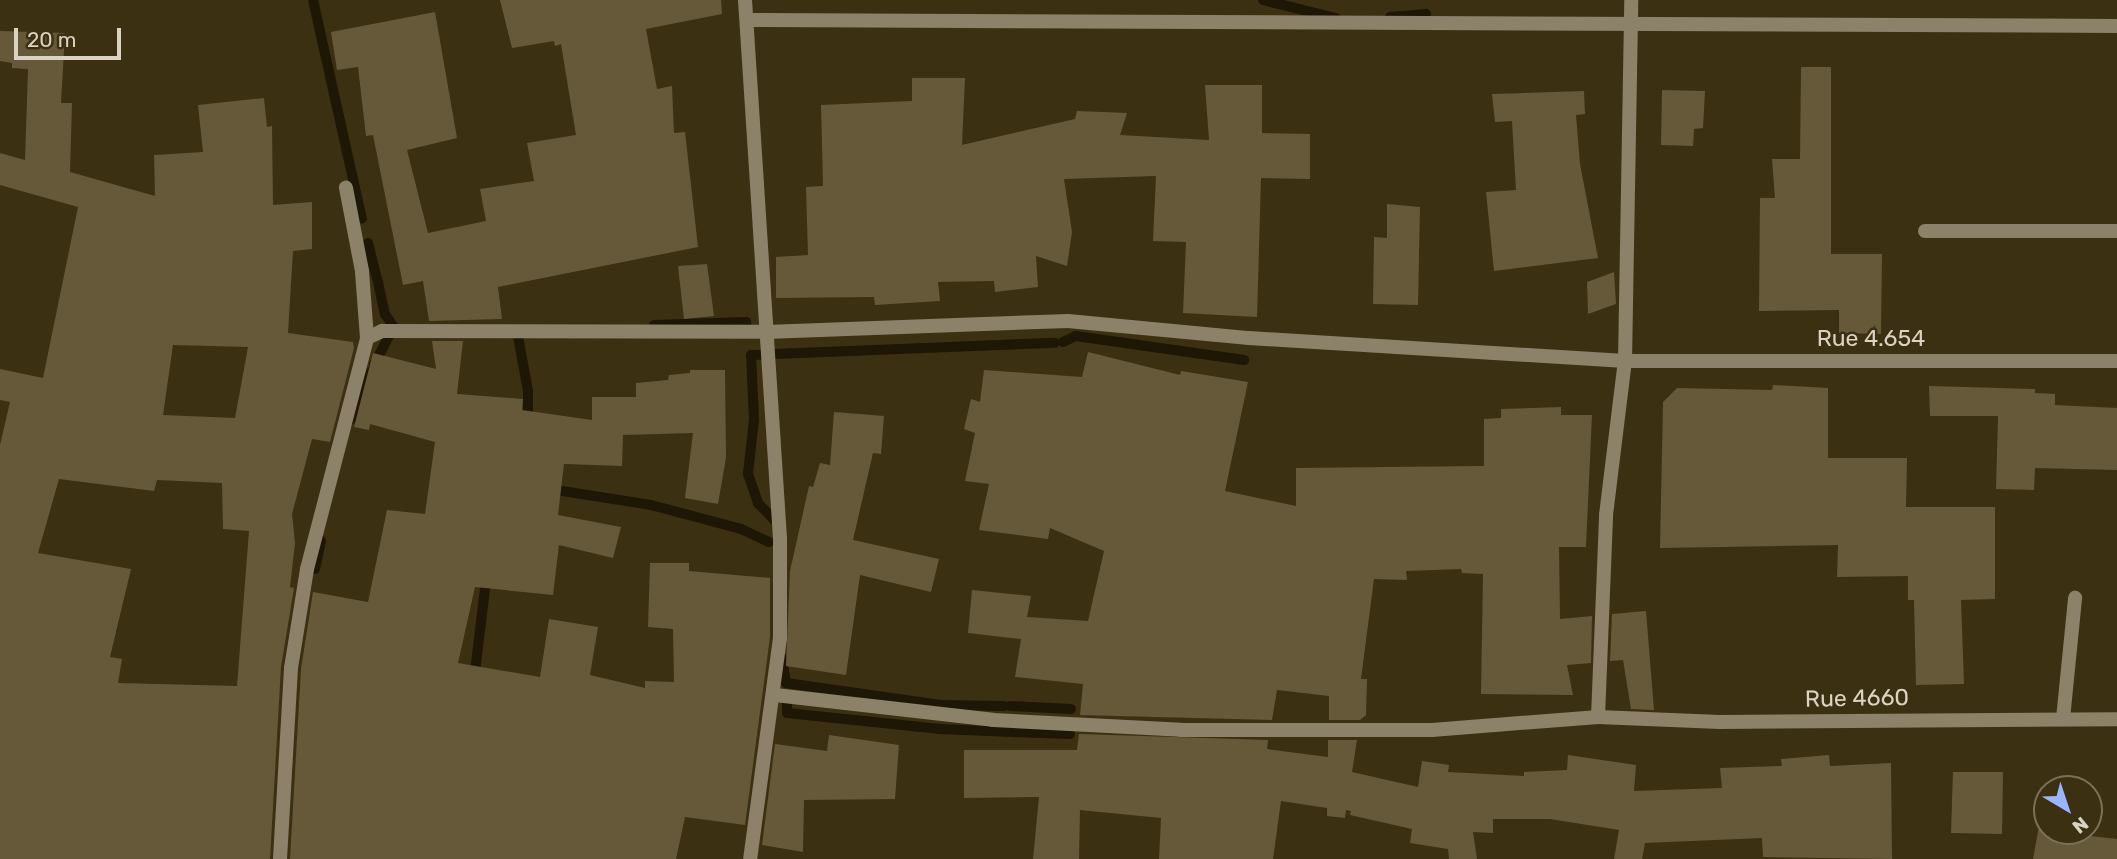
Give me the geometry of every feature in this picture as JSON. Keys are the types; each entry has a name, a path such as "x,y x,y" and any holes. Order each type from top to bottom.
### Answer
{"street":[{"path":"745,0 780,538 780,638 775,695 750,859"},
{"path":"1598,717 1606,514 1625,361 1631,0"},
{"path":"747,20 2117,26"},
{"path":"279,859 291,668 301,606 367,338 362,271 346,188"},
{"path":"1924,231 2117,231"},
{"name":"Rue 4.654","path":"367,338 382,331 766,332 1068,321 1250,338 1625,361 2117,361"},
{"path":"2063,719 2076,598"},
{"name":"Rue 4660","path":"775,695 993,720 1181,730 1432,730 1598,717 1720,722 2117,719"}],"building":[{"path":"500,0 721,0 722,14 646,29 657,89 672,86 674,133 685,132 698,247 498,287 502,319 429,321 423,281 403,285 373,135 366,136 358,67 337,70 331,32 435,12 457,138 407,150 428,233 486,221 480,189 534,181 527,143 576,135 561,44 555,46 554,41 512,48"},
{"path":"0,31 65,33 61,103 72,103 70,172 155,196 154,155 203,152 198,105 264,98 267,127 272,126 273,205 312,202 312,249 293,251 288,333 353,342 354,348 330,442 312,439 292,514 295,543 290,587 294,588 281,667 270,859 0,859 0,445 10,402 0,400 0,369 43,378 78,207 0,185 0,153 25,160 28,69 12,68 12,63 0,61","holes":["173,345 248,347 235,418 163,415","59,479 154,491 157,480 222,483 223,529 249,531 237,686 118,683 122,659 110,657 131,569 38,553"]},
{"path":"1801,67 1831,67 1831,254 1882,254 1881,334 1839,333 1839,310 1759,311 1760,198 1775,198 1772,159 1800,159"},
{"path":"912,78 965,78 962,145 1075,119 1077,111 1127,113 1120,135 1209,140 1205,85 1262,85 1262,133 1310,134 1310,179 1261,178 1257,317 1183,313 1186,242 1153,241 1156,176 1064,179 1072,232 1067,266 1036,256 1038,287 995,292 994,281 938,282 940,301 875,305 874,297 776,298 776,257 808,255 806,187 823,186 821,105 912,101"},
{"path":"1662,90 1705,91 1703,128 1694,129 1693,146 1661,145"},
{"path":"1584,91 1585,114 1576,115 1580,164 1598,258 1494,271 1486,192 1516,190 1512,121 1495,122 1492,94"},
{"path":"1387,204 1420,207 1418,305 1373,304 1374,237 1387,238"},
{"path":"707,264 714,316 684,319 678,266"},
{"path":"1614,272 1616,304 1588,314 1587,282"},
{"path":"432,341 463,341 457,394 523,399 522,410 592,420 592,397 636,397 636,383 668,380 669,375 690,373 690,370 725,370 726,458 718,504 685,498 693,433 623,435 622,466 564,464 558,515 621,527 613,558 559,545 553,595 475,587 458,663 540,677 549,619 598,627 590,675 645,688 645,681 674,682 673,629 648,627 650,563 689,563 689,571 770,578 770,637 745,825 685,817 676,859 290,859 301,669 313,592 368,602 387,510 425,514 435,442 370,424 369,430 354,427 373,353 436,369"},
{"path":"1088,352 1180,375 1181,371 1248,382 1225,491 1296,506 1296,468 1484,466 1484,419 1501,418 1501,409 1561,407 1561,415 1592,415 1586,547 1559,547 1560,619 1592,616 1591,663 1567,665 1573,695 1481,694 1483,574 1462,573 1461,569 1406,571 1407,580 1374,579 1361,679 1367,679 1366,715 1360,720 1329,720 1329,696 1277,690 1272,720 1080,715 1083,684 1015,677 1021,639 968,633 972,590 1031,596 1027,617 1088,621 1104,551 1050,528 1048,539 979,530 989,484 965,481 975,433 964,429 971,399 980,402 984,370 1082,377"},
{"path":"1773,385 1828,388 1828,458 1907,458 1906,507 1995,507 1995,599 1961,600 1964,684 1916,685 1914,600 1908,600 1908,576 1837,577 1838,545 1660,548 1663,402 1677,388 1772,390"},
{"path":"1929,386 2035,389 2035,393 2055,394 2055,405 2117,408 2117,470 2035,468 2034,490 1996,489 1998,416 1930,416"},
{"path":"834,412 884,416 881,454 873,453 853,540 939,559 931,592 860,575 846,675 786,666 790,571 809,486 813,487 820,463 830,465"},
{"path":"1646,611 1654,710 1631,709 1623,660 1610,661 1612,614"},
{"path":"1079,734 1268,740 1267,749 1328,757 1328,740 1357,740 1352,772 1418,787 1422,761 1449,765 1448,772 1524,776 1524,772 1567,770 1568,755 1636,765 1634,791 1722,788 1720,768 1782,766 1781,759 1829,755 1830,766 1891,763 1892,859 1763,857 1762,838 1645,843 1642,859 1614,859 1619,830 1550,819 1493,819 1493,833 1473,832 1477,859 1449,859 1448,849 1410,843 1412,829 1350,815 1351,811 1346,810 1345,818 1327,816 1327,808 1281,801 1273,859 1159,859 1161,818 1080,810 1079,859 1033,859 1039,797 964,798 964,750 1077,750"},
{"path":"829,735 899,745 895,799 804,800 803,852 762,845 775,744 827,751"},
{"path":"1953,772 2003,772 2002,834 1951,833"},
{"path":"2103,837 2117,839 2117,859 2033,859 2036,845 2103,845"}],"waterway":[{"path":"313,0 362,219"},
{"path":"1263,0 1336,18"},
{"path":"1390,17 1426,14"},
{"path":"368,243 377,279"},
{"path":"378,282 385,314 398,333"},
{"path":"654,325 746,322 748,332"},
{"path":"374,365 393,328"},
{"path":"517,331 528,391 528,424"},
{"path":"1063,342 1076,336 1244,360"},
{"path":"781,527 758,503 748,474 754,420 751,355 1055,343"},
{"path":"352,419 371,372"},
{"path":"549,489 651,505 741,529 769,542"},
{"path":"315,569 321,541"},
{"path":"474,680 486,581"},
{"path":"782,658 786,683 940,705 1004,706"},
{"path":"787,698 787,713 940,729 1038,733"},
{"path":"1010,706 1071,709"},
{"path":"1042,733 1070,734"}]}
